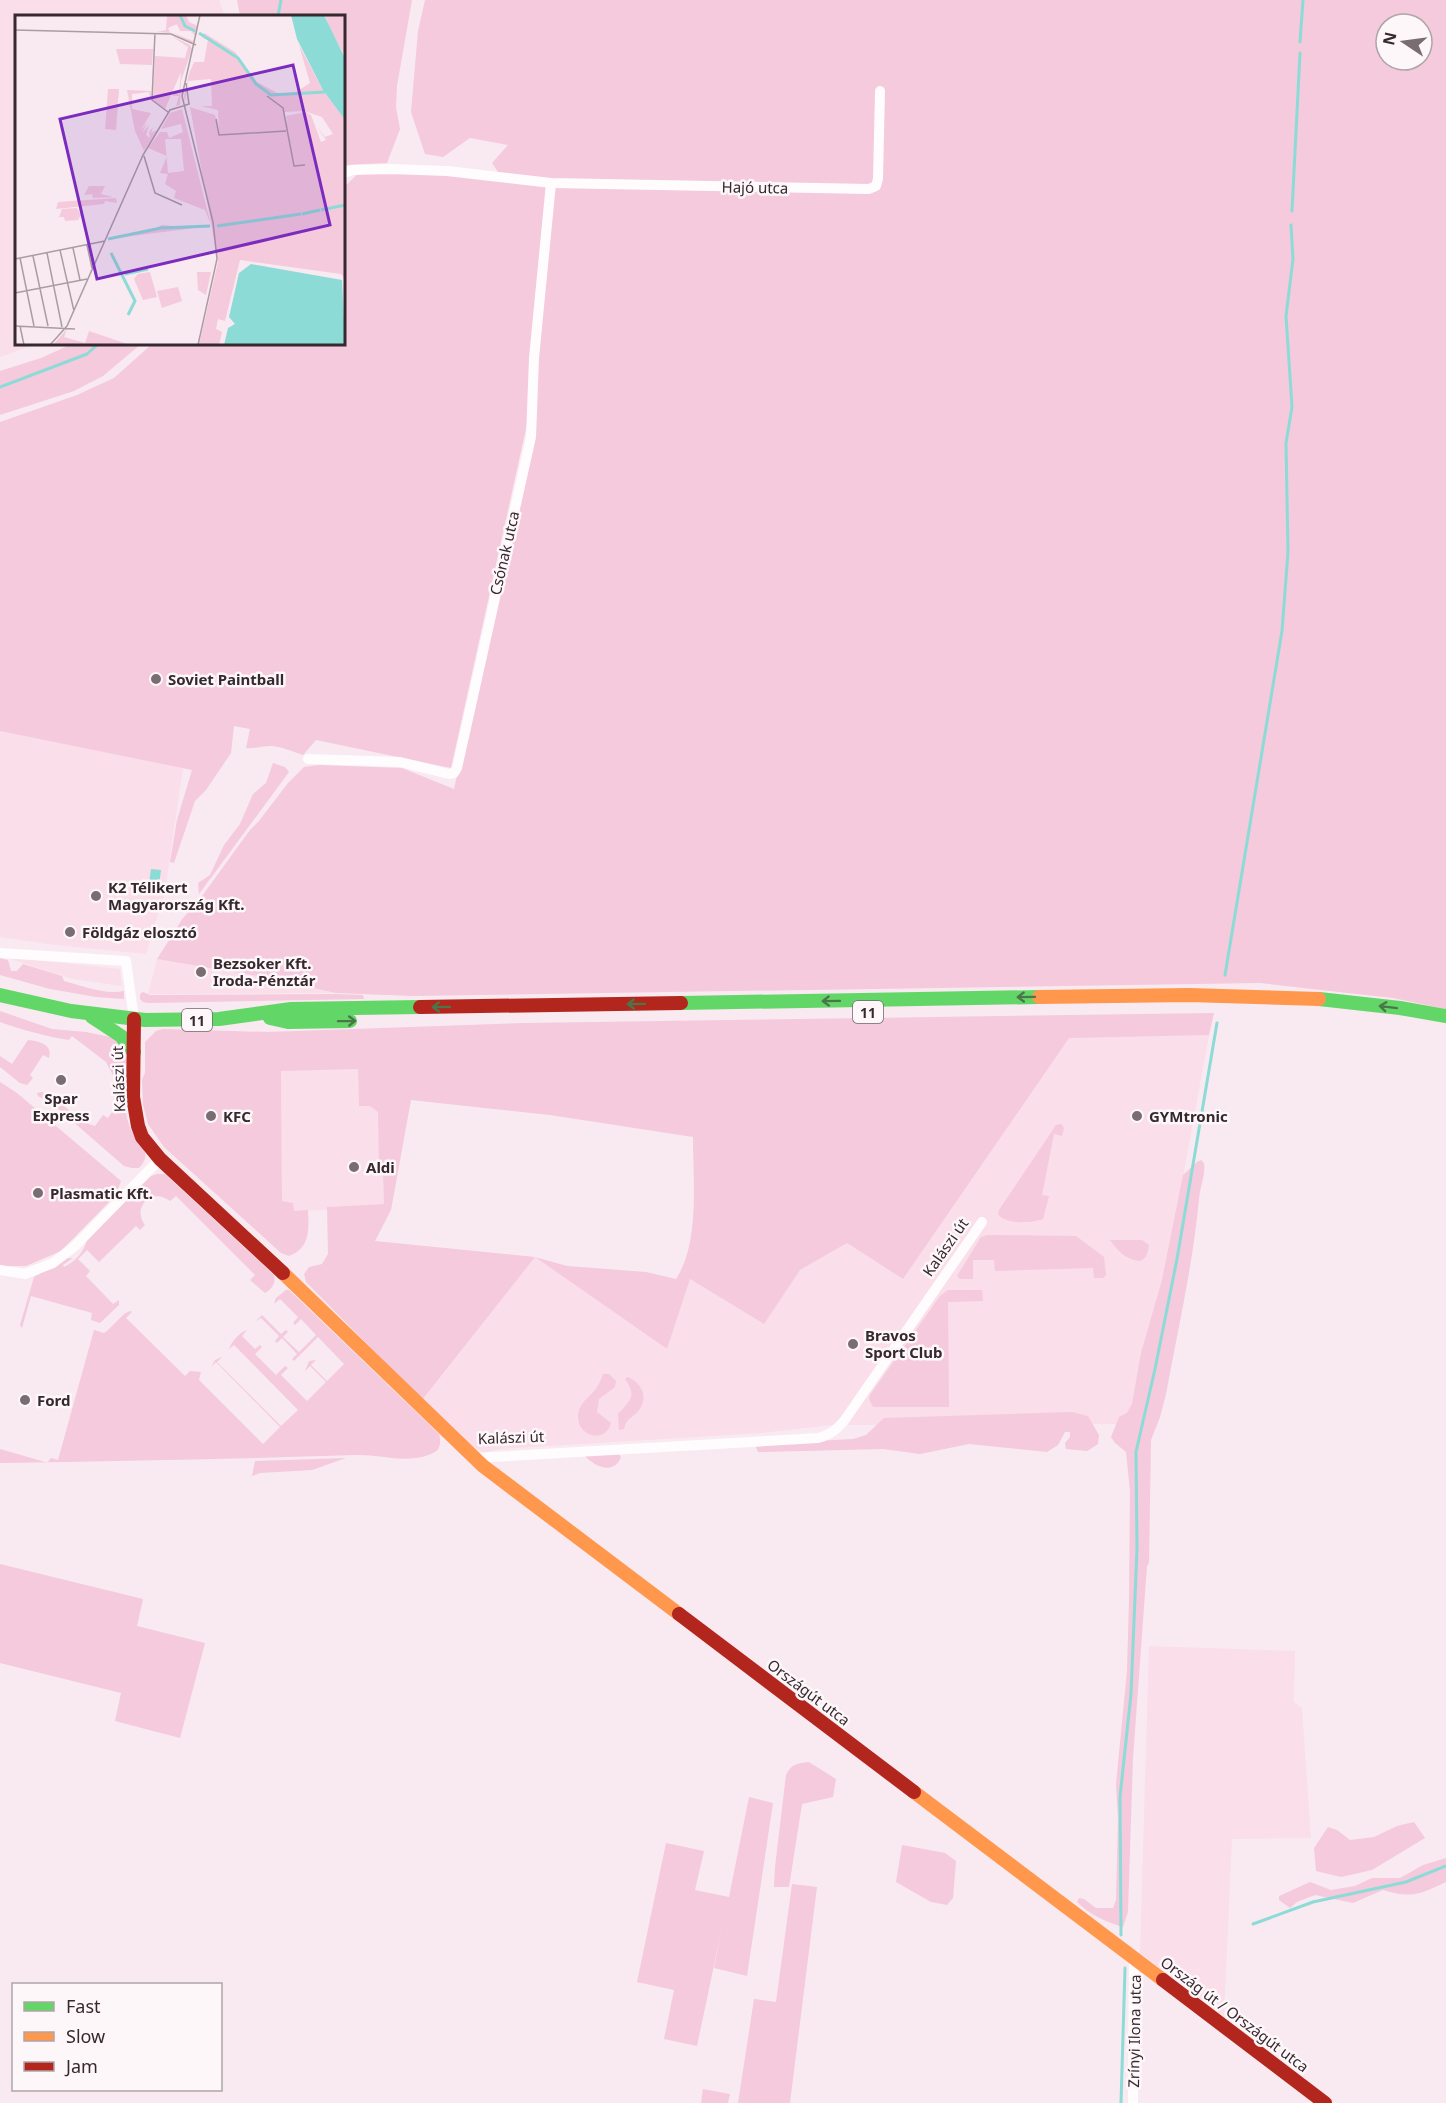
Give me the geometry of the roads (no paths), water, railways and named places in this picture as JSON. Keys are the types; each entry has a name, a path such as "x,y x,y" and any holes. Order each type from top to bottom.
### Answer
{"main road":[{"name":"11","path":"0,995 43,1006 134,1019 186,1020 259,1016 291,1009 1189,995 1321,999 1446,1016"},
{"name":"11","path":"259,1016 288,1022 1227,1006 1319,1011 1446,1028"},
{"path":"85,1012 124,1038 134,1052"},
{"name":"Kalászi út","path":"134,1019 136,1121 142,1136 160,1159 289,1279 474,1458"},
{"name":"Országút utca","path":"474,1458 1130,1955"},
{"name":"Ország út / Országút utca","path":"1130,1955 1325,2103"}],"street":[{"name":"Hajó utca","path":"345,173 352,170 391,169 447,171 551,183 869,189 876,186 878,179 880,92"},
{"name":"Csónak utca","path":"308,759 391,761 449,774 454,773 457,768 531,437 534,358 551,183"},
{"path":"0,953 126,961 134,1019"},
{"path":"0,1270 25,1274 53,1263 75,1246 160,1159"},
{"name":"Kalászi út","path":"474,1458 818,1438 827,1435 835,1431 844,1420 982,1222"},
{"name":"Zrínyi Ilona utca","path":"1130,1955 1133,2103"}],"water":[{"path":"151,869 161,870 158,893 148,891"}],"waterway":[{"path":"278,15 281,0"},
{"path":"1300,42 1303,0"},
{"path":"1292,211 1300,53"},
{"path":"1225,975 1282,631 1288,552 1286,443 1292,407 1286,316 1293,259 1291,225"},
{"path":"0,387 87,354 97,345"},
{"path":"1121,1935 1120,1797 1131,1694 1137,1549 1136,1452 1177,1259 1217,1023"},
{"path":"1253,1924 1313,1902 1406,1882 1446,1866"},
{"path":"1121,2103 1125,1968"}],"place":[{"name":"Soviet Paintball","path":"156,679"},
{"name":"K2 Télikert Magyarország Kft.","path":"96,896"},
{"name":"Földgáz elosztó","path":"70,932"},
{"name":"Bezsoker Kft. Iroda-Pénztár","path":"201,972"},
{"name":"Spar Express","path":"61,1080"},
{"name":"KFC","path":"211,1116"},
{"name":"GYMtronic","path":"1137,1116"},
{"name":"Aldi","path":"354,1167"},
{"name":"Plasmatic Kft.","path":"38,1193"},
{"name":"Bravos Sport Club","path":"853,1344"},
{"name":"Ford","path":"25,1400"}]}
